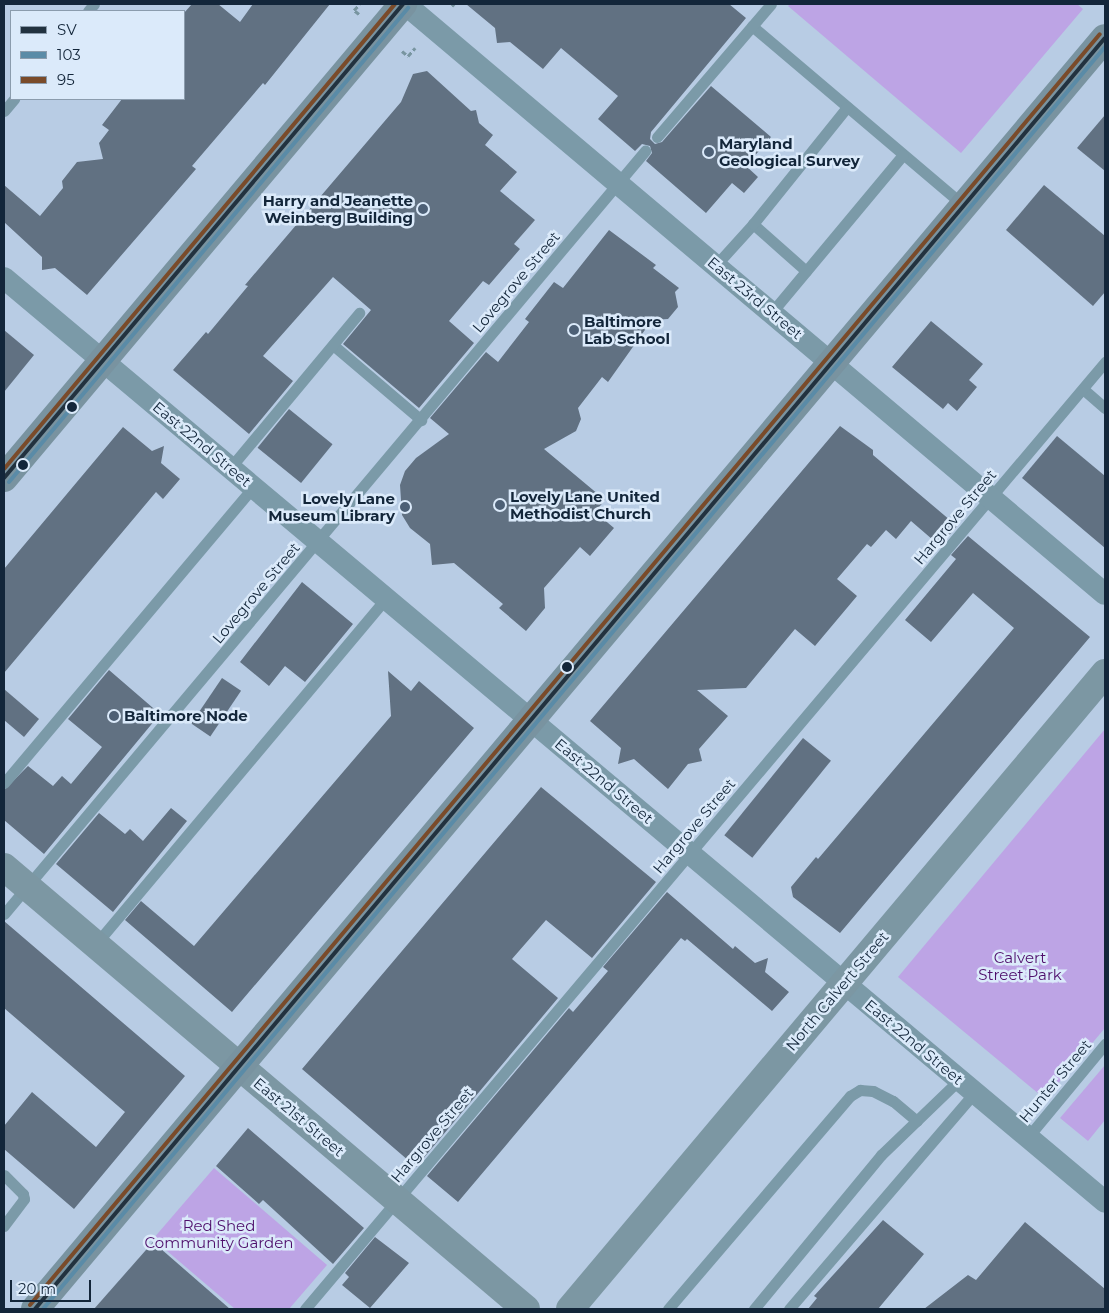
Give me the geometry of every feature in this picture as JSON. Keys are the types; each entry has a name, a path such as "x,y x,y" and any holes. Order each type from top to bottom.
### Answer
{"main road":[{"path":"4,478 404,4"},
{"path":"35,1309 1105,38"},
{"name":"North Calvert Street","path":"570,1309 1105,673"},
{"name":"East 21st Street","path":"4,868 526,1309"}],"street":[{"name":"East 23rd Street","path":"404,4 618,182 1105,594"},
{"name":"East 22nd Street","path":"4,278 1105,1202"}],"lane":[{"path":"657,137 771,4"},
{"path":"752,26 964,206"},
{"path":"4,111 13,100"},
{"path":"716,265 752,224 847,107"},
{"name":"Lovegrove Street","path":"4,914 319,542 645,151"},
{"path":"772,312 903,155"},
{"path":"752,224 806,271"},
{"path":"230,468 359,313"},
{"path":"332,344 421,420"},
{"name":"Hargrove Street","path":"305,1309 1105,362"},
{"path":"1083,389 1105,408"},
{"path":"4,783 253,487"},
{"path":"95,945 386,598"},
{"name":"Hunter Street","path":"1028,1137 1105,1044"},
{"path":"754,1309 880,1155 917,1120 967,1086"},
{"path":"789,1309 967,1086"},
{"path":"668,1309 850,1096 860,1090 873,1091 893,1100 917,1120"},
{"path":"4,1175 23,1194 24,1199 4,1226"}],"path":[{"path":"360,4 354,10 362,16"},
{"path":"402,51 408,56 415,48"}],"green space":[{"path":"790,4 1077,4 1083,9 961,153 788,6"},
{"name":"Calvert Street Park","path":"1105,729 1105,1028 1045,1099 898,977"},
{"path":"1105,1065 1105,1120 1088,1141 1060,1118"},
{"name":"Red Shed Community Garden","path":"214,1168 327,1265 289,1309 235,1309 153,1239"}],"building":[{"path":"192,4 218,4 240,22 253,4 330,4 265,85 263,83 192,166 196,169 87,295 55,268 42,270 42,257 4,222 4,185 40,216 63,188 62,181 77,162 103,159 99,143 109,130 102,125 121,100 185,100 185,12"},
{"path":"466,4 729,4 746,18 651,132 650,139 655,144 662,142 711,86 771,137 746,166 758,177 744,193 732,183 706,213 646,161 652,153 650,146 642,144 635,151 598,119 618,96 561,48 543,69 510,42 497,43 495,28"},
{"path":"427,71 471,111 476,110 479,123 493,135 485,145 517,172 500,191 535,220 514,244 520,249 489,285 483,281 449,321 474,343 419,408 343,344 371,310 333,277 263,356 293,381 249,434 173,370 206,332 208,334 248,286 245,285 401,102 413,74"},
{"path":"1105,115 1105,171 1077,148"},
{"path":"1044,185 1105,236 1105,292 1093,306 1006,230"},
{"path":"609,230 656,265 653,268 679,288 675,292 678,307 668,319 652,320 608,382 602,377 578,408 581,419 576,431 544,449 605,500 595,512 614,528 590,556 580,547 544,588 545,608 526,631 499,608 503,604 454,563 432,565 430,544 410,528 402,515 400,485 405,471 416,458 449,434 430,418 486,352 498,362 529,322 525,319 554,282 563,288"},
{"path":"931,321 983,364 969,380 977,387 957,411 948,403 943,409 892,367"},
{"path":"4,330 34,355 4,392"},
{"path":"289,409 333,444 301,483 258,448"},
{"path":"840,426 873,450 873,455 957,526 940,546 911,521 896,539 886,530 871,547 867,544 837,579 857,596 815,646 795,629 746,688 697,690 728,716 699,749 702,761 688,764 668,789 634,759 618,764 621,748 590,721"},
{"path":"123,427 152,451 164,446 161,463 180,479 163,499 156,492 4,673 4,569"},
{"path":"1057,436 1105,476 1105,548 1022,478"},
{"path":"968,536 1090,637 840,933 793,897 791,887 816,857 818,859 1014,628 973,593 931,642 905,620 956,559 951,555"},
{"path":"302,582 353,624 305,682 285,666 269,686 240,662"},
{"path":"109,670 160,714 44,854 4,820 4,790 28,766 53,786 62,776 71,784 102,747 68,719"},
{"path":"388,671 411,691 419,681 474,728 232,1012 125,920 141,901 194,946 391,716"},
{"path":"222,678 241,691 210,736 191,724"},
{"path":"4,689 39,719 24,737 4,720"},
{"path":"803,738 831,761 752,858 724,835"},
{"path":"541,787 656,882 592,958 546,920 512,959 558,998 416,1167 302,1069"},
{"path":"171,808 187,821 113,912 56,864 99,813 125,834 130,829 143,841"},
{"path":"667,892 733,949 735,946 755,963 768,958 765,972 789,992 772,1011 687,939 685,941 681,938 458,1202 427,1176 569,1008 573,1012 608,971 603,967"},
{"path":"4,921 185,1076 74,1209 4,1149 4,1126 32,1092 96,1147 125,1112 4,1008"},
{"path":"248,1128 364,1228 333,1264 263,1200 259,1204 216,1166"},
{"path":"883,1220 924,1254 878,1309 808,1309 817,1298 814,1296"},
{"path":"1025,1222 1105,1289 1105,1309 924,1309 968,1275 976,1280"},
{"path":"375,1237 409,1263 370,1308 342,1285 349,1277 345,1273"},
{"path":"153,1242 230,1309 94,1309"}],"transit line":[{"name":"95","path":"4,469 395,4"},
{"name":"SV","path":"4,478 403,4"},
{"name":"103","path":"9,482 408,8"},
{"name":"95","path":"30,1305 1100,34"},
{"name":"SV","path":"35,1309 1105,38"},
{"name":"103","path":"43,1309 1105,47"}],"place":[{"name":"Maryland Geological Survey","path":"709,152"},
{"name":"Harry and Jeanette Weinberg Building","path":"423,209"},
{"name":"Baltimore Lab School","path":"574,330"},
{"name":"Lovely Lane United Methodist Church","path":"500,505"},
{"name":"Lovely Lane Museum Library","path":"405,507"},
{"name":"Baltimore Node","path":"114,716"}]}
